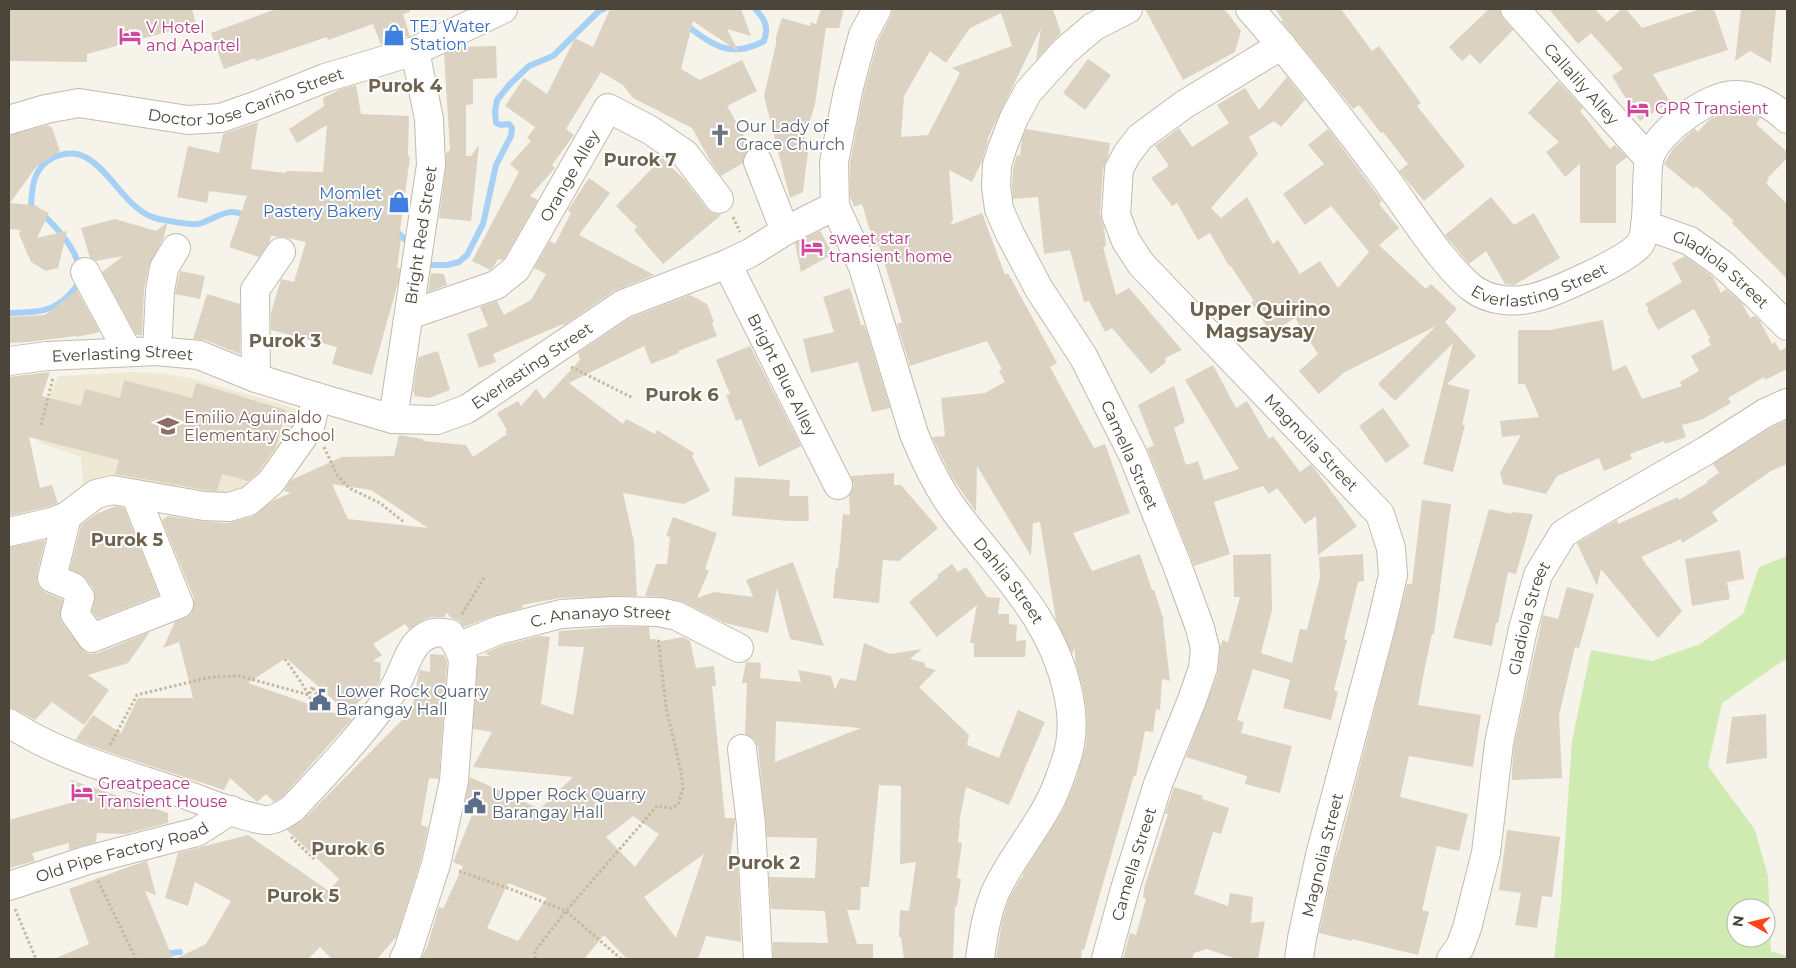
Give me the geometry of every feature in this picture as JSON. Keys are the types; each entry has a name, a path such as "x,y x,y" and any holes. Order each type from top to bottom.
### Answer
{"street":[{"name":"Doctor Jose Cariño Street","path":"9,120 46,109 79,103 188,120 221,118 325,78 415,51 503,9"},
{"path":"835,206 834,162 848,91 863,35 877,9"},
{"name":"Camella Street","path":"1106,959 1158,784 1203,668 1205,648 1200,628 1177,565 1133,455 1083,356 1039,289 1010,234 999,209 996,186 997,165 1003,146 1014,118 1028,92 1065,51 1093,27 1128,9"},
{"name":"Everlasting Street","path":"1250,9 1282,45 1455,273 1473,289 1489,297 1507,300 1533,298 1573,284 1628,254 1641,243 1645,225 1649,159"},
{"name":"Callalily Alley","path":"1515,9 1649,159"},
{"name":"Magnolia Street","path":"1282,45 1185,104 1140,136 1119,169 1116,215 1126,241 1141,264 1380,514 1391,548 1393,575 1320,855 1299,959"},
{"name":"Bright Red Street","path":"393,419 431,165 429,119 415,51"},
{"path":"1649,159 1673,126 1692,111 1723,96 1736,94 1756,99 1777,109 1787,119"},
{"name":"Orange Alley","path":"409,315 496,285 516,269 608,108 650,130 685,154 719,199"},
{"path":"758,162 784,231"},
{"name":"Everlasting Street","path":"9,361 47,356 157,350 199,355 256,378 393,419 437,420 467,409 623,304 738,258 784,231 835,206"},
{"name":"Dahlia Street","path":"835,206 863,267 914,434 924,457 954,510 1022,593 1050,639 1064,674 1072,710 1072,743 1063,768 1049,804 996,893 986,918 980,959"},
{"name":"Gladiola Street","path":"1645,225 1690,240 1729,270 1787,326"},
{"path":"157,350 160,292 164,268 176,248"},
{"path":"256,378 255,290 281,252"},
{"name":"Bright Blue Alley","path":"738,258 838,485"},
{"path":"85,272 128,352"},
{"path":"9,532 52,522 67,516 96,494 113,490 204,506 230,507 249,502 271,482 310,427 317,397"},
{"name":"Gladiola Street","path":"1451,959 1460,947 1467,928 1486,853 1499,743 1523,629 1538,575 1553,548 1563,534 1707,450 1765,413 1787,402"},
{"path":"67,516 52,578 73,587 80,597 75,614 92,638 179,604 135,494"},
{"name":"C. Ananayo Street","path":"9,724 48,744 99,766 266,820 281,817 292,809 314,785 389,698 398,684 418,642 429,634 439,631 454,640 561,614 614,611 659,612 677,616 714,633 739,648"},
{"path":"404,959 436,864 454,781 463,659 454,640"},
{"path":"742,748 751,824 758,959"},
{"name":"Old Pipe Factory Road","path":"11,896 88,860 196,832 231,810"}],"path":[{"path":"719,199 735,220 738,258"},
{"path":"566,364 633,398"},
{"path":"41,425 53,377"},
{"path":"337,474 348,488 380,503 405,523"},
{"path":"454,640 485,576"},
{"path":"535,959 535,952 566,911 657,806 671,808 678,805 683,788 682,772 664,690 657,626 659,612"},
{"path":"285,660 310,697"},
{"path":"108,748 137,695 211,677 240,676 310,697"},
{"path":"310,697 312,687 317,695"},
{"path":"287,832 314,859"},
{"path":"436,864 513,890 566,911 621,959"},
{"path":"97,877 136,959"},
{"path":"11,896 36,959"}],"shaded area":[{"name":"Emilio Aguinaldo Elementary School","path":"133,372 165,374 195,379 297,409 290,442 260,485 215,501 110,475 102,477 83,488 81,457 38,442 50,396 58,376"}],"green space":[{"path":"1787,556 1787,658 1722,703 1708,766 1755,830 1768,876 1769,898 1726,898 1726,948 1771,948 1771,951 1787,956 1787,959 1554,959 1561,901 1572,741 1591,650 1652,661 1700,644 1743,614 1759,567"}],"building":[{"path":"9,9 192,9 196,24 87,54 87,62 9,61"},
{"path":"276,9 410,9 410,12 403,14 410,36 381,45 373,24 328,40 327,37 256,61 255,58 224,69 211,33"},
{"path":"610,9 741,9 751,36 727,29 739,52 693,21 681,69 700,80 742,60 757,91 727,106 751,148 746,153 743,163 721,176 692,128 633,98 623,85 601,72 566,129 574,135 552,165 555,168 530,196 538,200 504,259 498,259 490,270 472,261 519,172 510,164 531,141 527,138 535,127 505,106 524,78 547,94 575,38 593,47"},
{"path":"821,9 844,9 839,28 826,28 815,104 803,143 809,144 803,192 790,198 764,96 776,37 782,18 810,26 811,22 816,24"},
{"path":"893,9 1053,9 1061,33 1036,60 1041,28 987,140 982,161 972,182 949,170 953,220 950,225 982,213 1005,275 1008,273 1057,363 1050,367 1094,448 1105,444 1130,513 1073,533 1092,571 1140,554 1164,621 1170,681 1162,679 1160,710 1156,709 1153,732 1145,731 1136,776 1134,775 1084,950 1082,949 1081,959 996,959 1002,921 1009,899 1023,877 1023,873 1062,812 1075,782 1086,745 1086,709 1075,660 1075,648 1072,654 1056,620 1040,522 1033,523 1031,556 977,466 976,512 951,476 932,437 945,436 941,398 985,393 1005,382 999,371 1002,369 987,341 910,366 897,324 902,322 879,245 875,247 862,204 854,207 850,196 850,163 863,95 878,41","holes":["1001,13 1012,46 952,68 960,73 928,135 901,137 904,96 930,51 946,63 970,28"]},
{"path":"1145,9 1222,9 1227,12 1241,31 1235,52 1183,80"},
{"path":"1275,9 1341,9 1372,51 1379,46 1421,103 1417,106 1465,166 1424,201 1399,171 1408,164 1359,105 1353,109 1281,21 1283,20"},
{"path":"1489,9 1500,9 1503,19 1513,30 1480,64 1470,54 1462,61 1449,47"},
{"path":"1549,9 1595,9 1607,22 1622,9 1626,9 1642,28 1700,9 1714,9 1728,50 1653,74 1670,102 1640,121 1612,76 1623,69 1591,33 1578,44"},
{"path":"1741,9 1776,9 1771,63 1750,51 1735,61"},
{"path":"496,46 497,78 473,79 473,104 466,105 466,156 471,156 479,145 471,221 439,218 446,153 450,150 444,54 459,47"},
{"path":"1088,59 1111,75 1085,110 1063,93"},
{"path":"1287,77 1305,100 1281,127 1274,121 1249,137 1258,154 1211,208 1221,218 1247,197 1273,244 1278,240 1300,274 1320,261 1338,288 1369,252 1331,206 1305,225 1283,194 1324,164 1308,145 1328,129 1382,201 1379,204 1399,228 1379,245 1426,289 1431,284 1457,309 1445,322 1476,356 1447,384 1470,390 1462,425 1465,425 1453,472 1423,464 1453,343 1395,401 1378,384 1436,326 1345,372 1319,394 1299,371 1318,354 1295,318 1271,333 1251,302 1254,301 1229,266 1210,233 1198,240 1177,203 1172,206 1151,178 1169,166 1155,146 1179,128 1192,147 1229,123 1217,105 1245,88 1259,110"},
{"path":"1558,81 1583,108 1580,111 1610,149 1615,145 1627,157 1616,166 1616,223 1580,223 1580,164 1565,177 1546,152 1559,142 1528,113"},
{"path":"356,85 361,114 409,116 408,156 410,157 399,238 401,239 397,268 400,268 398,283 372,375 332,364 337,347 271,330 271,313 281,279 294,282 306,242 271,236 269,243 259,257 229,247 247,196 209,191 207,203 177,197 188,146 219,153 223,134 258,122 251,169 286,173 286,171 323,172 327,125 297,143 289,129 324,106 323,98 339,90"},
{"path":"1740,111 1760,118 1756,124 1787,152 1787,158 1767,179 1769,180 1766,183 1787,204 1787,279 1732,223 1734,221 1696,186 1694,189 1664,164 1673,149 1693,130 1695,129 1698,132 1709,120 1717,116 1727,112"},
{"path":"48,125 52,128 60,151 36,167 10,203 33,205 49,213 37,238 67,231 58,268 46,271 31,262 19,234 21,230 9,229 9,135"},
{"path":"1026,129 1110,143 1108,157 1103,168 1100,214 1106,246 1103,247 1116,295 1129,288 1182,350 1165,358 1166,362 1151,374 1112,328 1105,332 1089,301 1084,302 1070,250 1044,254 1038,197 1013,199 1013,168 1017,155 1020,156 1022,139"},
{"path":"662,158 685,180 707,209 712,213 721,215 663,264 634,230 637,227 616,206"},
{"path":"589,178 610,193 579,235 654,275 614,291 564,325 493,354 496,362 479,368 467,334 488,326 480,307 497,301 504,315 531,300 546,274 534,268 550,241 555,244 571,213 568,210"},
{"path":"1491,197 1514,225 1534,213 1560,258 1514,285 1505,284 1486,251 1469,264 1445,235"},
{"path":"115,219 156,231 168,222 163,239 149,265 144,290 142,335 136,335 102,272 123,256 96,261 90,258 81,228"},
{"path":"820,231 833,254 801,272 795,243"},
{"path":"1685,256 1713,277 1721,293 1726,289 1742,303 1750,318 1755,316 1760,321 1772,344 1775,342 1780,351 1787,347 1787,369 1765,380 1764,377 1728,398 1731,403 1701,420 1682,425 1686,437 1665,444 1664,441 1630,454 1632,459 1604,471 1599,458 1557,476 1546,494 1503,484 1500,473 1521,435 1502,437 1500,421 1539,417 1525,384 1518,384 1518,330 1550,330 1603,320 1613,371 1626,365 1642,399 1682,386 1680,382 1699,371 1691,356 1711,345 1708,339 1710,338 1694,309 1658,330 1645,304 1682,282 1672,263"},
{"path":"180,271 205,276 200,299 175,294"},
{"path":"431,273 444,274 447,285 428,292"},
{"path":"850,288 861,325 864,325 867,333 890,408 872,412 858,362 811,373 803,339 834,332 823,297"},
{"path":"77,290 100,332 76,337 9,343 9,317 45,315"},
{"path":"207,294 240,304 240,354 205,340 193,339"},
{"path":"690,295 707,304 717,336 651,364 644,346 569,383 623,424 626,419 655,434 657,430 694,453 692,456 710,491 684,504 623,493 634,542 637,596 560,598 522,605 523,608 493,616 464,627 447,613 444,617 431,617 423,620 409,629 405,624 373,644 382,655 373,661 381,663 380,681 377,686 347,712 286,658 248,683 352,719 282,797 274,802 266,794 257,802 230,778 224,790 75,740 93,715 121,733 138,698 193,698 179,642 163,648 175,622 191,614 194,598 162,520 168,516 228,523 253,516 274,500 291,493 284,491 291,480 342,457 394,456 399,435 423,439 423,441 466,445 473,457 507,434 505,432 507,430 497,413 518,401 521,406 536,389 544,399 580,360 578,353 630,318","holes":["332,484 371,490 428,528 348,519"]},
{"path":"750,346 801,446 759,467 741,419 736,421 726,395 730,394 716,360"},
{"path":"438,351 450,390 429,398 415,396 413,391 418,357"},
{"path":"1213,365 1236,408 1247,401 1269,439 1273,436 1300,472 1311,464 1357,526 1318,555 1316,516 1305,524 1277,488 1269,494 1263,486 1214,502 1230,554 1194,566 1147,448 1154,446 1138,405 1174,386 1185,422 1174,428 1186,465 1198,461 1204,480 1239,469 1185,380"},
{"name":"Emilio Aguinaldo Elementary School","path":"50,372 42,396 81,406 85,389 120,398 124,380 192,398 196,383 286,410 276,447 259,471 248,481 222,474 217,491 115,474 119,460 29,437 40,488 52,485 58,503 9,516 9,377"},
{"path":"1383,408 1410,446 1386,463 1359,426"},
{"path":"1787,420 1787,464 1771,471 1712,512 1718,521 1682,543 1681,539 1641,557 1646,564 1644,566 1647,565 1682,611 1658,638 1601,569 1597,586 1577,543 1617,520 1618,524 1678,497 1679,500 1719,473 1713,464 1772,427"},
{"path":"894,473 894,485 901,485 938,528 899,561 883,560 879,603 833,598 836,568 838,569 843,514 850,515 849,496 854,485 851,476"},
{"path":"735,477 790,480 789,496 808,496 809,521 732,516"},
{"path":"1422,500 1451,504 1434,634 1432,634 1418,705 1481,715 1473,767 1409,756 1400,797 1468,814 1459,851 1437,846 1422,910 1429,912 1418,955 1319,933 1335,859 1407,584 1412,584"},
{"path":"116,506 124,508 159,595 98,619 92,611 95,595 93,588 85,578 70,569 81,525 96,514"},
{"path":"1489,509 1512,514 1511,512 1533,514 1516,574 1508,572 1492,646 1453,638"},
{"path":"673,517 717,533 705,569 709,571 697,598 714,592 753,597 746,580 793,562 824,646 790,639 777,588 768,633 725,623 681,601 645,596 656,564 667,564 670,537 666,536"},
{"path":"45,540 37,582 45,592 63,600 60,617 62,623 84,651 90,654 98,653 150,632 128,663 88,675 109,690 84,725 52,702 35,720 9,707 9,547"},
{"path":"1740,550 1744,579 1727,582 1730,599 1692,606 1685,559"},
{"path":"1271,554 1272,610 1261,653 1292,663 1300,629 1307,630 1320,577 1319,557 1363,554 1364,581 1358,582 1344,639 1347,640 1334,690 1338,692 1331,720 1283,708 1290,680 1253,669 1237,720 1244,722 1241,733 1292,746 1280,793 1245,784 1247,776 1186,757 1218,673 1220,647 1223,640 1228,642 1240,597 1234,597 1233,555"},
{"path":"952,564 958,572 966,567 987,597 1000,598 998,614 1009,614 1009,624 1017,625 1016,641 1026,640 1025,657 974,657 974,645 976,645 970,642 977,605 937,637 909,602 938,578 937,575"},
{"path":"1567,587 1594,594 1579,648 1575,647 1559,715 1562,778 1512,780 1514,746 1543,615 1558,619"},
{"path":"614,627 649,627 650,639 656,639 656,642 683,637 690,641 696,668 714,666 716,686 712,686 725,818 735,818 729,867 738,867 741,942 706,936 698,959 627,959 604,935 584,959 421,959 427,947 439,907 443,909 463,866 453,862 472,815 465,814 466,809 464,808 470,777 540,809 573,777 473,767 492,732 473,729 478,656 490,656 485,653 504,645 539,636 550,637 541,704 573,715 584,647 558,646 559,631","holes":["633,816 659,834 635,867 606,837","704,854 676,938 644,897","508,883 547,898 518,941 487,928"]},
{"path":"864,643 890,654 922,649 910,659 925,663 925,667 936,670 919,687 969,735 967,745 999,758 1018,710 1045,722 1009,805 966,787 959,823 958,842 962,843 957,878 961,879 957,906 955,906 953,959 904,959 901,937 899,937 900,910 909,911 916,862 900,864 901,786 879,785 869,887 861,887 860,910 847,910 857,944 873,944 873,959 773,959 773,942 828,943 825,911 771,909 769,877 815,878 817,838 767,837 758,747 754,739 745,734 747,683 742,683 746,662 761,663 760,678 801,682 798,670 831,676 835,690 840,678 856,681","holes":["776,721 861,728 775,762"]},
{"path":"430,654 444,655 447,662 439,779 429,778 421,825 428,827 421,860 397,936 377,959 332,959 320,947 308,959 175,959 206,944 231,901 195,882 188,906 165,898 178,853 248,835 329,891 339,879 287,830 303,820 412,710 419,672 420,670 430,672"},
{"path":"1766,714 1767,758 1726,764 1732,717"},
{"path":"71,780 168,813 168,823 125,834 97,833 96,842 69,850 69,843 32,853 35,861 9,868 9,820 70,803"},
{"path":"1174,787 1203,796 1202,799 1229,808 1221,834 1213,832 1194,894 1228,906 1230,893 1253,897 1251,923 1265,921 1258,959 1236,959 1207,949 1194,953 1192,959 1123,959 1130,933 1136,935 1146,899 1143,897 1145,885 1168,814 1165,814"},
{"path":"1507,830 1560,837 1552,897 1542,896 1537,928 1515,925 1521,893 1499,890"},
{"path":"147,861 156,895 145,891 173,959 54,959 89,944 69,889"}],"waterway":[{"path":"424,259 430,265 447,265 459,262 467,255 483,224 496,165 511,136 512,128 509,124 501,125 496,123 495,111 497,100 529,66 553,56 600,10 604,9"},
{"path":"686,25 705,39 723,48 742,49 764,41 765,23 755,9"},
{"path":"80,269 73,251 61,233 31,206 33,185 37,173 51,159 68,154 82,156 95,163 129,200 141,211 155,218 193,224 201,223 228,212 237,212 248,216"},
{"path":"394,229 410,244"},
{"path":"9,313 41,311 55,306 69,295 78,283 79,278"},
{"path":"164,954 180,952"}],"place":[{"name":"TEJ Water Station","path":"394,35"},
{"name":"V Hotel and Apartel","path":"130,36"},
{"name":"GPR Transient","path":"1638,108"},
{"name":"Our Lady of Grace Church","path":"720,135"},
{"name":"Momlet Pastery Bakery","path":"399,202"},
{"name":"sweet star transient home","path":"812,247"},
{"name":"Emilio Aguinaldo Elementary School","path":"168,426"},
{"name":"Lower Rock Quarry Barangay Hall","path":"320,700"},
{"name":"Greatpeace Transient House","path":"82,792"},
{"name":"Upper Rock Quarry Barangay Hall","path":"475,803"}],"district":[{"name":"Purok 4","path":"405,86"},
{"name":"Purok 7","path":"640,160"},
{"name":"Upper Quirino Magsaysay","path":"1260,320"},
{"name":"Purok 3","path":"285,341"},
{"name":"Purok 6","path":"682,395"},
{"name":"Purok 5","path":"127,540"},
{"name":"Purok 6","path":"348,849"},
{"name":"Purok 2","path":"764,863"},
{"name":"Purok 5","path":"303,896"}]}
